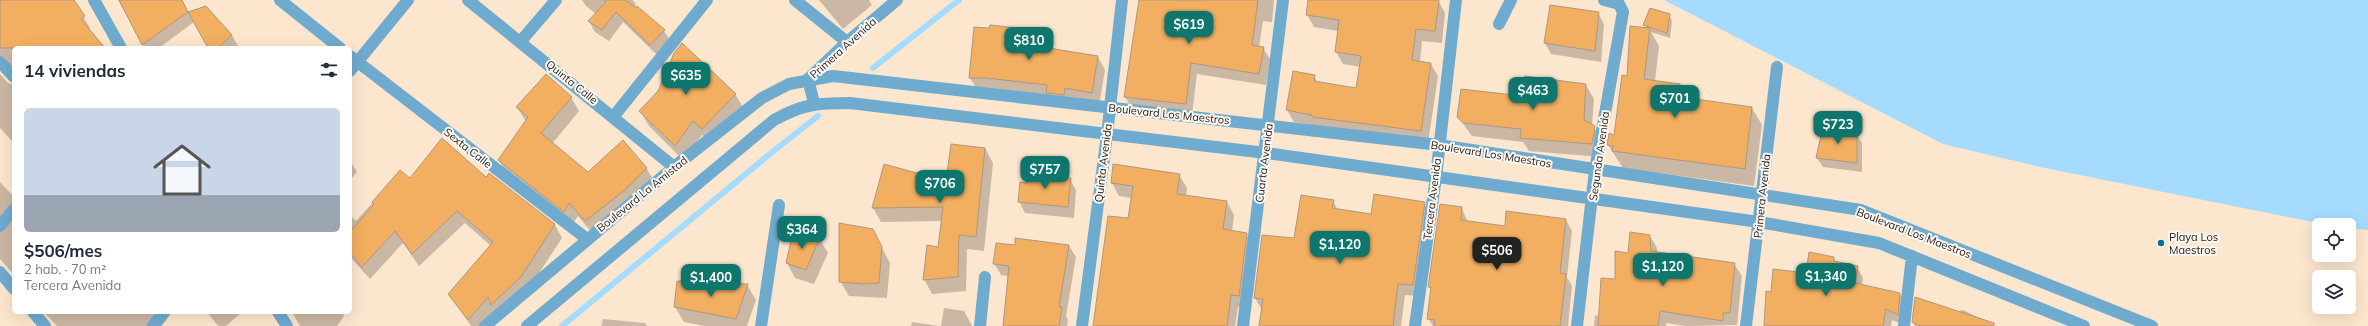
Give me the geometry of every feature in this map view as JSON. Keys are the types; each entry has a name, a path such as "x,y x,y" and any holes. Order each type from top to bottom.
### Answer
{"street":[{"path":"94,0 120,46"},
{"path":"280,0 338,46"},
{"path":"352,63 408,0"},
{"name":"Quinta Calle","path":"468,0 614,116 674,167"},
{"path":"521,41 556,0"},
{"path":"614,116 707,0"},
{"path":"795,0 847,42"},
{"name":"Primera Avenida","path":"814,103 808,79 847,42 897,0"},
{"name":"Quinta Avenida","path":"1082,326 1107,135 1122,0"},
{"name":"Cuarta Avenida","path":"1243,326 1266,153 1283,0"},
{"name":"Tercera Avenida","path":"1415,326 1436,176 1456,0"},
{"path":"1499,24 1511,0"},
{"name":"Segunda Avenida","path":"1577,326 1593,199 1595,170 1623,12 1619,4 1604,0"},
{"path":"0,62 12,75"},
{"name":"Sexta Calle","path":"352,63 587,239"},
{"name":"Primera Avenida","path":"1746,326 1760,222 1761,195 1777,67"},
{"name":"Boulevard Los Maestros","path":"808,79 833,76 1439,145 1861,210 2152,326"},
{"name":"Boulevard La Amistad","path":"485,326 674,167 762,98 789,84 808,79"},
{"name":"Boulevard Los Maestros","path":"527,326 774,120 790,111 814,103 850,103 1266,153 1760,222 1879,243 2077,325"},
{"path":"761,326 779,205"},
{"path":"0,226 12,211"},
{"path":"1904,326 1912,256"},
{"path":"0,272 12,287"},
{"path":"980,326 985,277"},
{"path":"35,314 45,326"},
{"path":"153,326 162,314"},
{"path":"279,314 287,326"}],"water":[{"path":"1664,0 2368,0 2368,230 2356,229 2356,218 2312,218 2312,222 2040,167 1943,144"}],"building":[{"path":"0,0 74,0 85,16 81,19 103,46 12,46 12,48 0,48"},
{"path":"119,0 182,0 188,12 142,45"},
{"path":"604,0 625,0 636,8 637,6 665,30 650,45 616,12 602,30 588,21 606,2"},
{"path":"1139,0 1258,0 1252,45 1264,47 1259,74 1191,63 1186,104 1124,97"},
{"path":"1308,0 1439,0 1435,31 1416,29 1412,60 1431,63 1421,131 1312,117 1312,115 1286,110 1293,71 1315,75 1314,81 1356,88 1361,56 1335,52 1339,20 1306,15"},
{"path":"1550,5 1599,12 1595,51 1544,43"},
{"path":"206,6 232,35 220,46 207,46 188,12"},
{"path":"1650,8 1670,14 1667,33 1643,25"},
{"path":"990,25 1018,28 1018,32 1031,33 1030,45 1098,56 1092,93 1065,88 1064,95 1046,93 1047,85 986,78 969,78 974,27 989,28"},
{"path":"1630,26 1650,28 1644,79 1680,84 1681,97 1752,107 1745,169 1612,151 1613,146 1607,145 1609,133 1614,135 1622,75 1627,76"},
{"path":"682,43 736,94 702,129 693,121 675,146 639,111 658,91 674,53"},
{"path":"546,74 572,97 541,133 588,172 623,140 647,168 625,190 585,221 569,203 564,212 498,160 528,117 516,107"},
{"path":"1525,76 1586,84 1584,120 1595,126 1592,144 1520,138 1521,129 1463,123 1457,117 1461,89 1523,96"},
{"path":"1832,124 1857,133 1857,163 1816,158 1823,126 1832,128"},
{"path":"442,138 486,177 489,173 555,224 521,277 491,305 488,297 468,320 448,294 493,242 457,211 412,254 395,231 362,267 352,255 352,230 374,204 372,202 400,170 410,178"},
{"path":"951,144 985,148 976,237 959,235 958,277 923,280 927,245 938,247 943,207 872,208 884,164 946,181"},
{"path":"1113,164 1180,174 1177,194 1227,201 1223,229 1247,233 1239,296 1231,295 1227,326 1093,326 1108,216 1128,218 1133,186 1111,183"},
{"path":"1027,173 1071,178 1068,207 1018,202 1020,182 1026,183"},
{"path":"1374,194 1425,202 1413,285 1398,284 1393,326 1259,326 1263,299 1254,298 1262,235 1294,238 1301,195 1334,200 1332,208 1371,214"},
{"path":"1440,204 1462,207 1461,220 1505,226 1506,211 1566,219 1560,273 1566,274 1560,326 1434,326 1435,320 1427,319 1431,287 1428,287"},
{"path":"839,223 873,229 882,247 879,283 864,284 839,282"},
{"path":"793,232 820,237 806,270 786,263"},
{"path":"1630,232 1650,235 1651,251 1735,263 1730,313 1723,313 1723,321 1660,311 1658,326 1598,326 1601,278 1615,279 1615,251 1628,253"},
{"path":"1015,238 1069,245 1059,307 1062,307 1059,326 1003,326 1009,266 993,264 996,243 1015,245"},
{"path":"1809,252 1834,257 1834,261 1858,266 1855,283 1900,293 1898,315 1886,309 1883,326 1764,326 1766,291 1771,292 1773,269 1806,273"},
{"path":"677,281 748,284 736,319 674,307"},
{"path":"1915,297 1994,323 1994,326 1919,326 1912,322"}],"waterway":[{"path":"873,68 959,0"},
{"path":"562,326 818,116"}],"place":[{"name":"Playa Los Maestros","path":"2161,243"}]}
